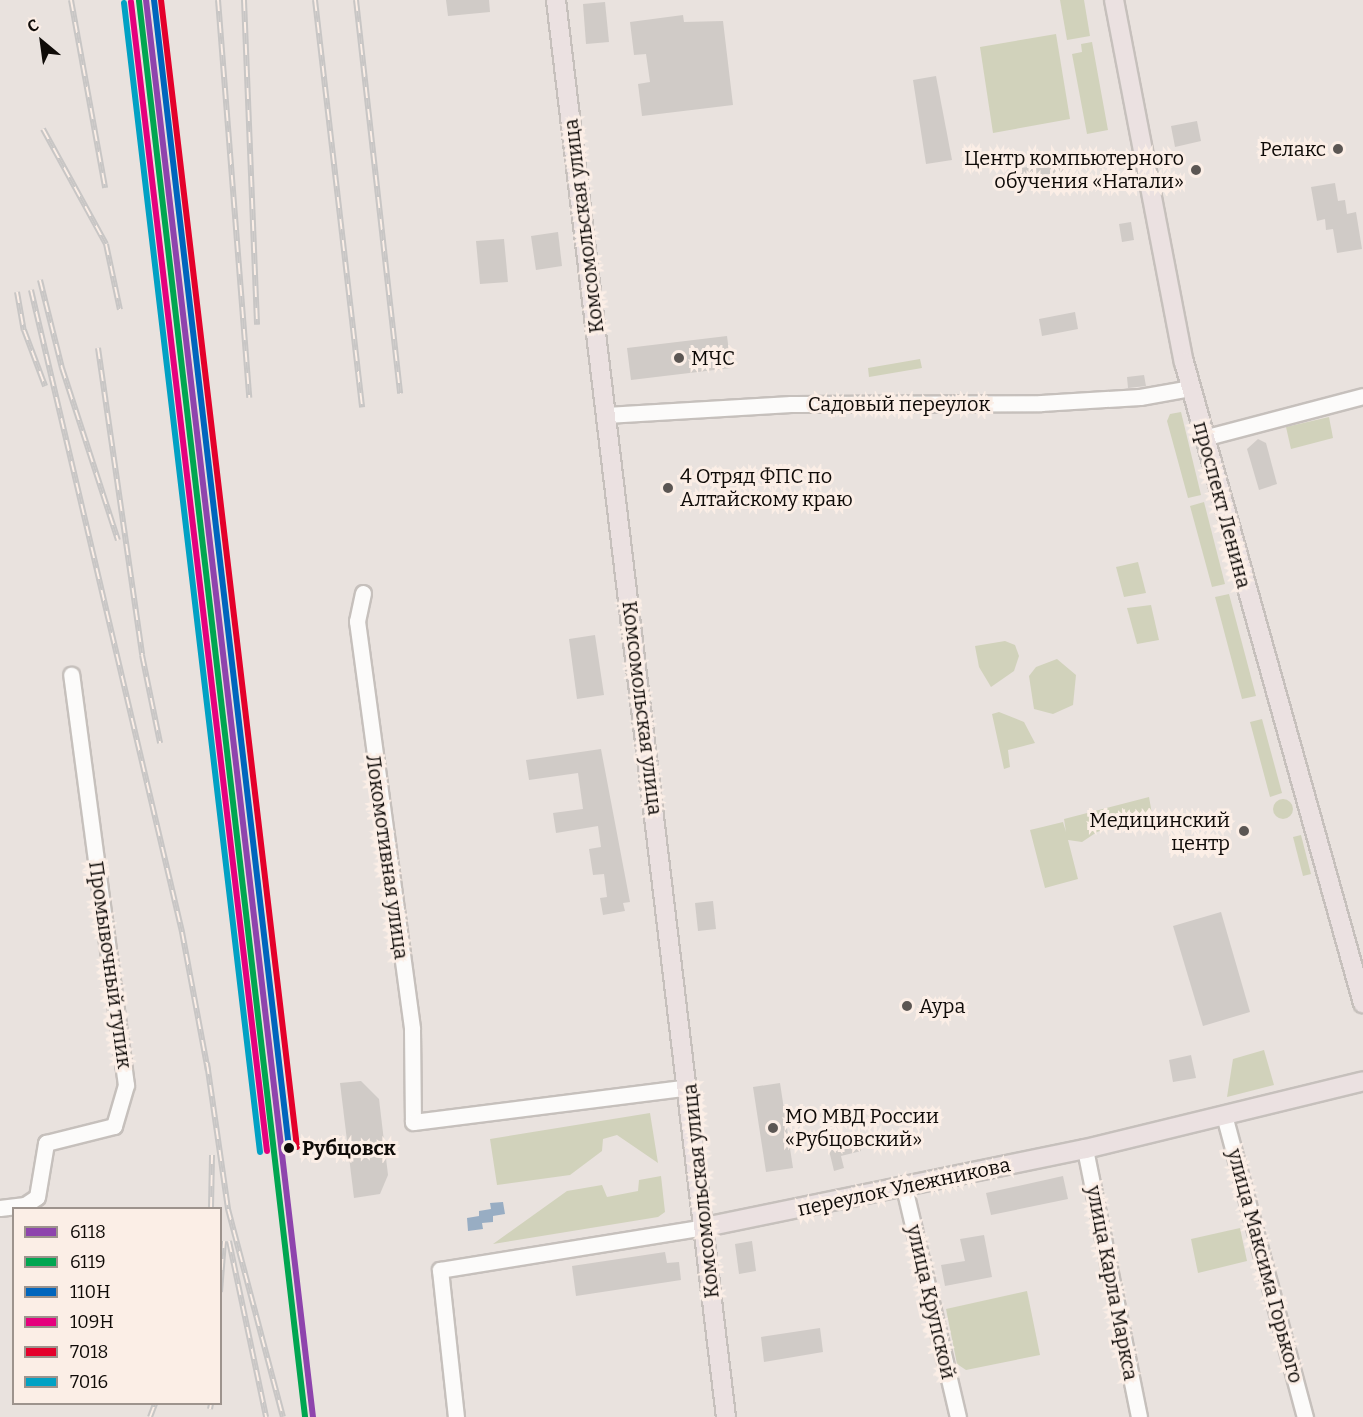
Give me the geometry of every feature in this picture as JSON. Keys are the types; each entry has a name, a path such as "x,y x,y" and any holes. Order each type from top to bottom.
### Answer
{"main road":[{"name":"Комсомольская улица","path":"556,0 689,1087 726,1417"},
{"name":"проспект Ленина","path":"1114,0 1191,388 1203,438 1363,1003"},
{"name":"переулок Улежникова","path":"705,1227 1085,1149 1363,1081"}],"street":[{"name":"Садовый переулок","path":"606,415 779,404 1041,403 1140,397 1191,388"},
{"path":"1203,438 1363,396"},
{"name":"Локомотивная улица","path":"363,592 357,621 412,1029 413,1122 689,1087"},
{"name":"Промывочный тупик","path":"0,1208 25,1205 37,1197 46,1143 114,1126 125,1093 124,1060 71,675"},
{"name":"улица Максима Горького","path":"1224,1115 1305,1417"},
{"name":"улица Карла Маркса","path":"1085,1149 1139,1417"},
{"name":"улица Крупской","path":"904,1187 958,1417"},
{"name":"переулок Улежникова","path":"456,1417 440,1270 705,1227"}],"green space":[{"path":"1060,0 1084,0 1090,36 1067,40"},
{"path":"1056,34 1070,119 993,133 980,47"},
{"path":"1092,42 1108,130 1087,134 1072,54 1082,52 1081,44"},
{"path":"920,359 922,368 869,377 868,368"},
{"path":"1181,412 1201,495 1188,498 1167,421 1170,414"},
{"path":"1329,417 1333,438 1291,449 1286,427"},
{"path":"1204,502 1225,584 1212,587 1190,506"},
{"path":"1138,562 1146,593 1124,597 1116,567"},
{"path":"1229,594 1256,696 1242,699 1215,597"},
{"path":"1151,605 1159,640 1137,644 1127,608"},
{"path":"1005,641 1015,645 1019,656 1014,671 991,687 979,667 975,646"},
{"path":"1057,659 1076,675 1073,705 1053,714 1034,709 1029,676 1036,667"},
{"path":"999,712 1024,722 1035,743 1008,750 1010,767 1004,769 992,714"},
{"path":"1262,719 1282,793 1270,797 1250,722"},
{"path":"1149,797 1152,814 1097,832 1082,842 1068,840 1078,879 1045,888 1030,830 1063,822 1066,832 1064,819"},
{"path":"1279,799 1287,799 1293,805 1293,813 1287,819 1279,819 1273,813 1273,805"},
{"path":"1301,835 1311,874 1303,876 1293,837"},
{"path":"1264,1050 1274,1085 1227,1097 1233,1059"},
{"path":"650,1113 658,1163 617,1135 603,1139 602,1151 570,1175 497,1185 490,1139"},
{"path":"661,1176 665,1212 658,1217 493,1244 567,1191 602,1185 607,1197 638,1191 639,1180"},
{"path":"1240,1228 1247,1261 1198,1273 1191,1239"},
{"path":"1027,1291 1040,1355 966,1370 957,1364 946,1309"}],"water":[{"path":"503,1202 505,1214 493,1216 493,1222 482,1223 483,1229 468,1231 467,1218 479,1216 479,1211 491,1209 490,1203"}],"building":[{"path":"446,0 489,0 490,12 448,16"},
{"path":"605,2 609,42 586,44 583,4"},
{"path":"683,15 684,22 723,21 733,105 642,116 638,84 650,82 646,54 634,55 630,22"},
{"path":"936,76 952,160 926,164 913,80"},
{"path":"1197,121 1201,141 1175,147 1171,126"},
{"path":"1077,161 1078,168 1059,172 1060,176 1022,181 1020,168"},
{"path":"1335,183 1338,201 1345,200 1347,214 1356,212 1362,249 1337,253 1333,229 1326,230 1325,219 1317,221 1311,187"},
{"path":"1131,222 1134,240 1122,242 1119,224"},
{"path":"558,232 562,266 536,270 531,236"},
{"path":"504,239 508,282 480,284 476,241"},
{"path":"1075,312 1078,329 1042,336 1039,319"},
{"name":"МЧС","path":"727,336 731,368 631,380 627,348"},
{"path":"1144,375 1146,386 1128,388 1127,377"},
{"path":"1258,439 1266,443 1277,484 1259,490 1247,449"},
{"path":"595,635 604,695 577,699 569,639"},
{"path":"601,749 630,902 623,903 625,911 603,915 600,898 607,897 604,874 593,875 589,849 601,847 598,826 556,833 553,813 583,809 578,773 529,780 526,760"},
{"path":"713,901 716,929 698,931 695,903"},
{"path":"1221,912 1250,1012 1203,1026 1173,926"},
{"path":"1191,1055 1196,1078 1173,1082 1169,1060"},
{"name":"Рубцовск","path":"361,1081 379,1099 388,1175 380,1194 354,1198 340,1083"},
{"name":"МО МВД России «Рубцовский»","path":"780,1083 793,1168 766,1172 753,1087"},
{"path":"857,1135 861,1151 841,1156 844,1168 834,1171 827,1142"},
{"path":"1063,1176 1068,1199 991,1215 986,1193"},
{"path":"984,1235 992,1277 945,1286 941,1265 965,1261 960,1239"},
{"path":"752,1241 756,1271 739,1274 735,1244"},
{"path":"665,1252 667,1263 679,1262 681,1280 576,1296 572,1266"},
{"path":"820,1328 823,1352 764,1362 761,1337"}],"railway":[{"path":"71,0 105,188"},
{"path":"218,0 249,398"},
{"path":"244,0 257,325"},
{"path":"315,0 362,407"},
{"path":"356,0 400,394"},
{"path":"43,129 106,244 120,310"},
{"path":"40,280 62,368 118,540"},
{"path":"31,290 182,932 208,1071"},
{"path":"17,292 24,330 45,386"},
{"path":"98,348 142,655 160,743"},
{"path":"207,1063 228,1209 283,1417"},
{"path":"211,1207 212,1155"},
{"path":"222,1266 224,1241"},
{"path":"229,1241 266,1417"},
{"path":"150,1417 155,1405"},
{"path":"210,1409 211,1405"}],"transit line":[{"name":"6118","path":"146,0 313,1417"},
{"name":"110Н","path":"154,0 289,1148"},
{"name":"7018","path":"161,0 297,1147"},
{"name":"6119","path":"139,1 305,1417"},
{"name":"109Н","path":"131,2 267,1151"},
{"name":"7016","path":"124,3 260,1152"}],"place":[{"name":"Релакс","path":"1338,149"},
{"name":"Центр компьютерного обучения «Натали»","path":"1196,170"},
{"name":"МЧС","path":"679,358"},
{"name":"4 Отряд ФПС по Алтайскому краю","path":"668,488"},
{"name":"Медицинский центр","path":"1244,831"},
{"name":"Аура","path":"907,1006"},
{"name":"МО МВД России «Рубцовский»","path":"773,1128"},
{"name":"Рубцовск","path":"289,1148"}]}
